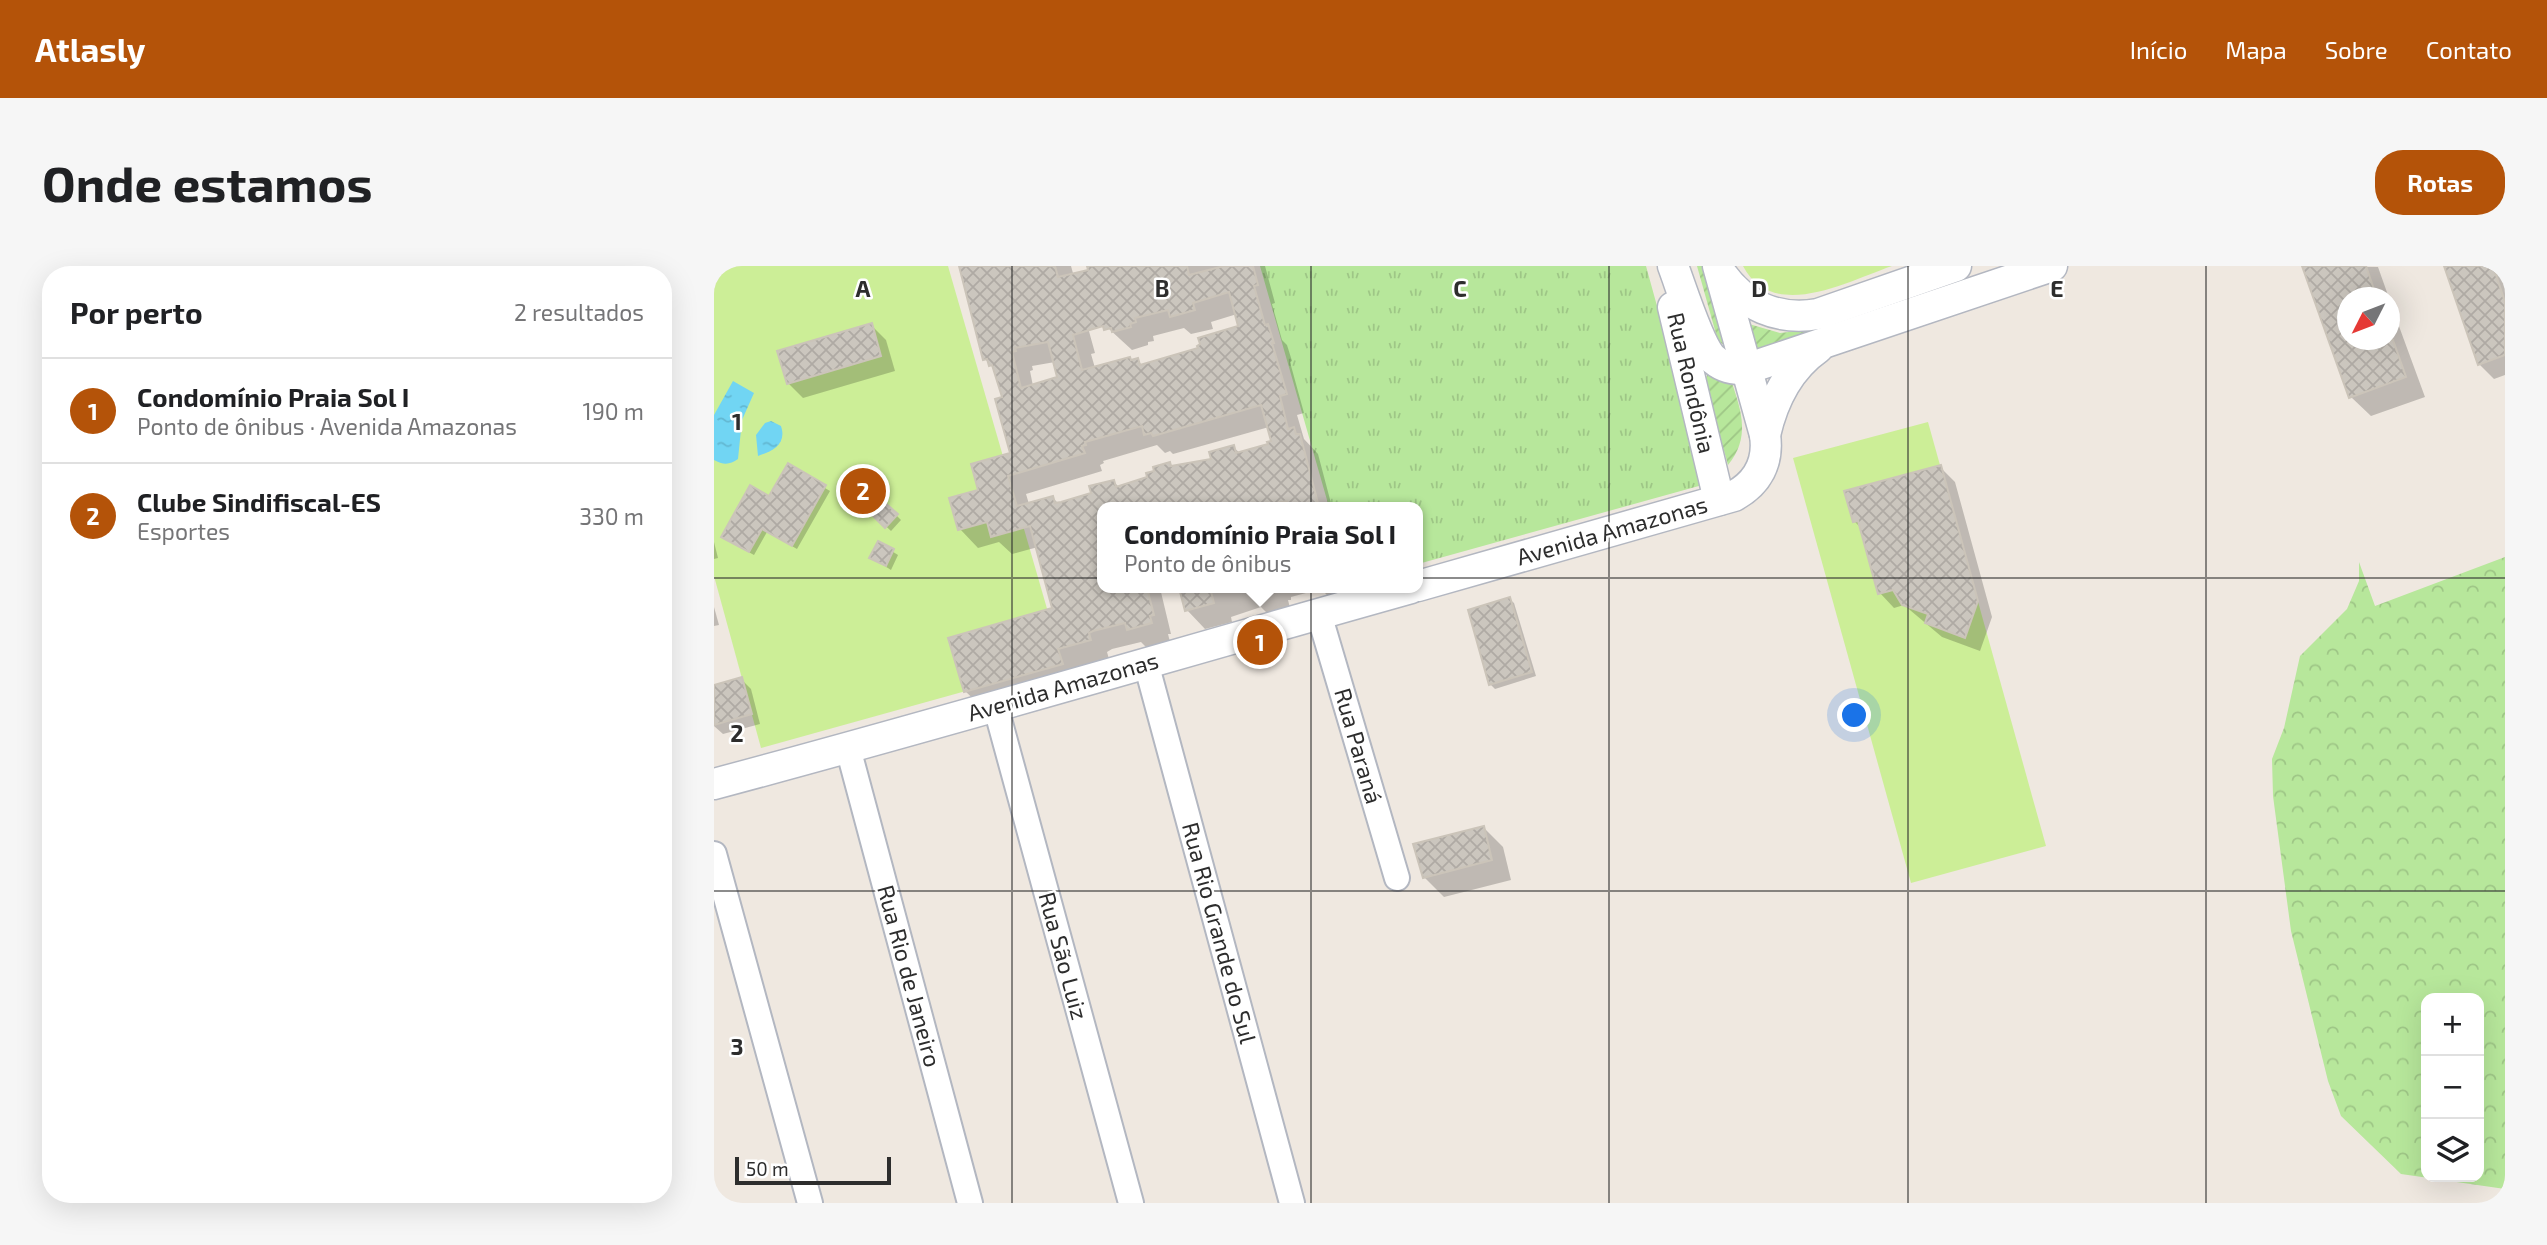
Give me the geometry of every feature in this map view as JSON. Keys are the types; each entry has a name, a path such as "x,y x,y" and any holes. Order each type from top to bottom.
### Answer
{"street":[{"name":"Rua Rondônia","path":"1663,266 1719,500"},
{"path":"1673,266 1710,356 1724,367 1746,369 2052,266"},
{"path":"1719,269 1729,285 1753,304 1780,314 1805,316 1818,314 1956,266"},
{"path":"1719,269 1765,435"},
{"path":"1765,435 1776,398 1786,382 1804,360 1827,342"},
{"name":"Avenida Amazonas","path":"1423,585 1744,491 1758,476 1765,456 1765,435"},
{"name":"Avenida Amazonas","path":"714,784 996,708 1393,593"},
{"name":"Rua Paraná","path":"1319,614 1397,878"},
{"name":"Rua Rio Grande do Sul","path":"1146,663 1292,1203"},
{"name":"Rua São Luiz","path":"996,708 1131,1203"},
{"name":"Rua Rio de Janeiro","path":"848,748 970,1203"},
{"path":"714,854 810,1203"}],"green space":[{"path":"734,266 948,266 1063,664 761,748 714,576 714,271"},
{"path":"1260,266 1646,266 1706,484 1423,563 1423,502 1328,502"},
{"path":"1697,266 1705,266 1728,348 1718,341"},
{"path":"1743,266 1892,266 1833,288 1792,295 1773,292 1756,283"},
{"path":"1749,324 1780,333 1815,329 1816,336 1759,355"},
{"path":"1708,371 1732,383 1739,405 1742,435 1735,455 1728,465 1705,383"},
{"path":"1928,422 2046,846 1911,883 1793,458"},
{"path":"2505,557 2505,1189 2456,1182 2484,1182 2484,993 2421,993 2421,1177 2401,1174 2341,1116 2328,1081 2291,931 2273,796 2272,759 2284,728 2300,656 2347,609 2359,581 2359,562 2375,606"}],"water":[{"path":"733,381 754,393 742,420 738,459 723,463 714,460 714,415"},
{"path":"771,421 781,426 782,438 773,449 758,456 756,435 765,423"}],"building":[{"path":"959,266 1055,266 1058,277 1088,270 1087,266 1187,266 1189,275 1224,266 1253,266 1258,285 1254,286 1265,325 1268,324 1274,343 1287,394 1280,396 1288,429 1294,427 1296,434 1300,434 1318,502 1097,502 1097,593 1148,593 1154,615 1150,616 1152,623 1127,630 1125,623 1093,631 1089,633 1091,640 1058,649 1063,664 964,692 948,638 1052,608 1030,526 991,537 987,522 958,530 949,498 978,490 971,464 1010,453 995,399 1002,397 992,365 989,366 987,359 983,360","holes":["1229,292 1238,326 1198,338 1198,348 1140,365 1138,358 1131,360 1130,357 1082,370 1073,335 1103,326 1104,330 1111,328 1112,332 1131,327 1130,324 1136,322 1135,318 1168,310 1170,317 1195,310 1193,303","1048,342 1057,377 1021,388 1012,352 1016,351 1015,348","1261,405 1271,441 1267,442 1268,444 1236,453 1234,445 1209,452 1211,459 1171,466 1170,462 1153,467 1154,471 1146,473 1147,477 1116,487 1114,480 1089,486 1091,493 1061,502 1055,503 1053,496 1017,506 1008,476 1085,453 1082,446 1086,445 1085,442 1142,426 1144,435 1151,433 1153,436"]},
{"path":"2302,266 2366,266 2373,287 2337,287 2337,350 2397,350 2406,377 2349,398"},
{"path":"2444,266 2493,266 2505,302 2505,355 2478,365"},
{"path":"872,323 881,356 787,384 777,351"},
{"path":"788,463 826,485 792,546 762,529 749,552 721,537 750,485 769,496"},
{"path":"1941,465 1978,601 1965,638 1925,623 1928,614 1902,605 1893,590 1878,594 1858,521 1853,522 1844,491"},
{"path":"884,502 898,514 885,528 872,515"},
{"path":"878,541 894,549 886,566 869,558"},
{"path":"1180,593 1211,593 1214,603 1185,611"},
{"path":"1510,597 1532,672 1489,685 1468,610"},
{"path":"742,677 752,714 714,725 714,685"},
{"path":"1484,826 1492,860 1423,878 1413,844"}],"place":[{"name":"Clube Sindifiscal-ES","path":"863,491"},
{"name":"Condomínio Praia Sol I","path":"1260,642"}]}
